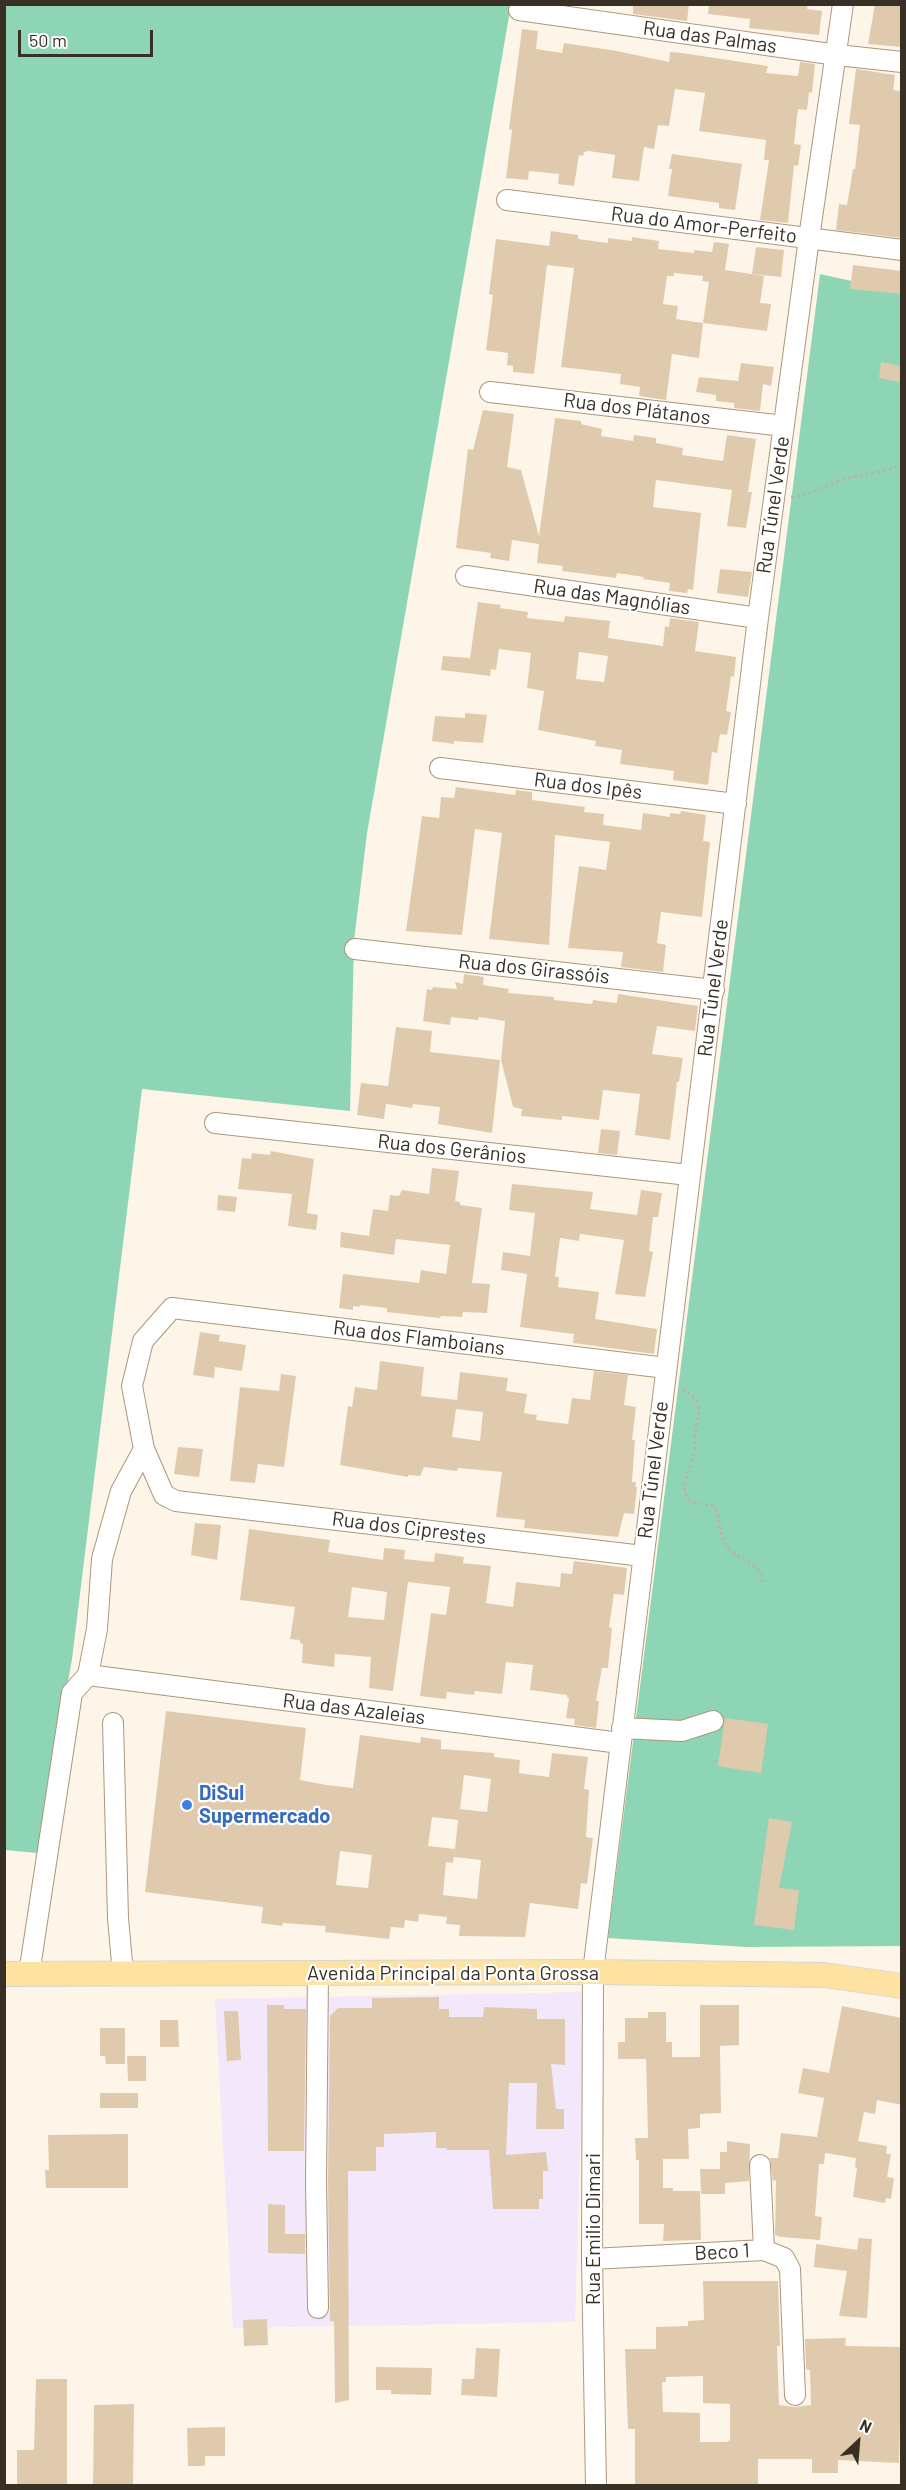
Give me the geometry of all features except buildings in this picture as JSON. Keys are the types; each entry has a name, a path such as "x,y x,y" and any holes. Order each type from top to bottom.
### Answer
{"main road":[{"name":"Avenida Principal da Ponta Grossa","path":"4,1974 592,1972 824,1975 902,1986"}],"street":[{"name":"Rua Túnel Verde","path":"592,1972 758,618 808,238 843,4"},
{"name":"Rua das Palmas","path":"519,10 837,55 902,62"},
{"name":"Rua do Amor-Perfeito","path":"507,200 902,250"},
{"name":"Rua dos Plátanos","path":"490,392 784,426"},
{"name":"Rua das Magnólias","path":"466,576 758,618"},
{"name":"Rua dos Ipês","path":"440,768 736,804"},
{"name":"Rua dos Girassóis","path":"355,949 714,990"},
{"name":"Rua dos Gerânios","path":"215,1123 689,1175"},
{"name":"Rua dos Flamboians","path":"144,1449 132,1386 143,1341 171,1308 665,1375"},
{"name":"Rua dos Ciprestes","path":"144,1449 164,1495 176,1501 643,1556"},
{"path":"29,1974 72,1693 88,1675 97,1629 102,1559 121,1491 144,1449"},
{"name":"Rua das Azaleias","path":"88,1675 621,1736 682,1731 713,1720"},
{"path":"113,1723 118,1918 123,1974"},
{"name":"Rua Emilio Dimari","path":"592,1972 592,2259 596,2486"},
{"path":"318,1973 316,2181 318,2308"},
{"path":"760,2165 764,2250"},
{"name":"Beco 1","path":"592,2259 764,2250 784,2258 790,2269 795,2395"}],"path":[{"path":"774,498 809,493 844,479 886,471 902,464"},
{"path":"665,1375 696,1398 700,1412 694,1451 683,1484 687,1497 693,1502 713,1505 719,1515 720,1535 727,1548 739,1558 758,1566 762,1574 762,1582"}],"shaded area":[{"path":"585,1992 575,2322 233,2328 215,1999"}],"green space":[{"path":"5,5 511,5 367,833 354,941 350,1111 142,1089 72,1659 37,1853 5,1850"},
{"path":"820,274 901,292 901,1946 746,1947 608,1938"}],"place":[{"name":"DiSul Supermercado","path":"187,1805"}]}
